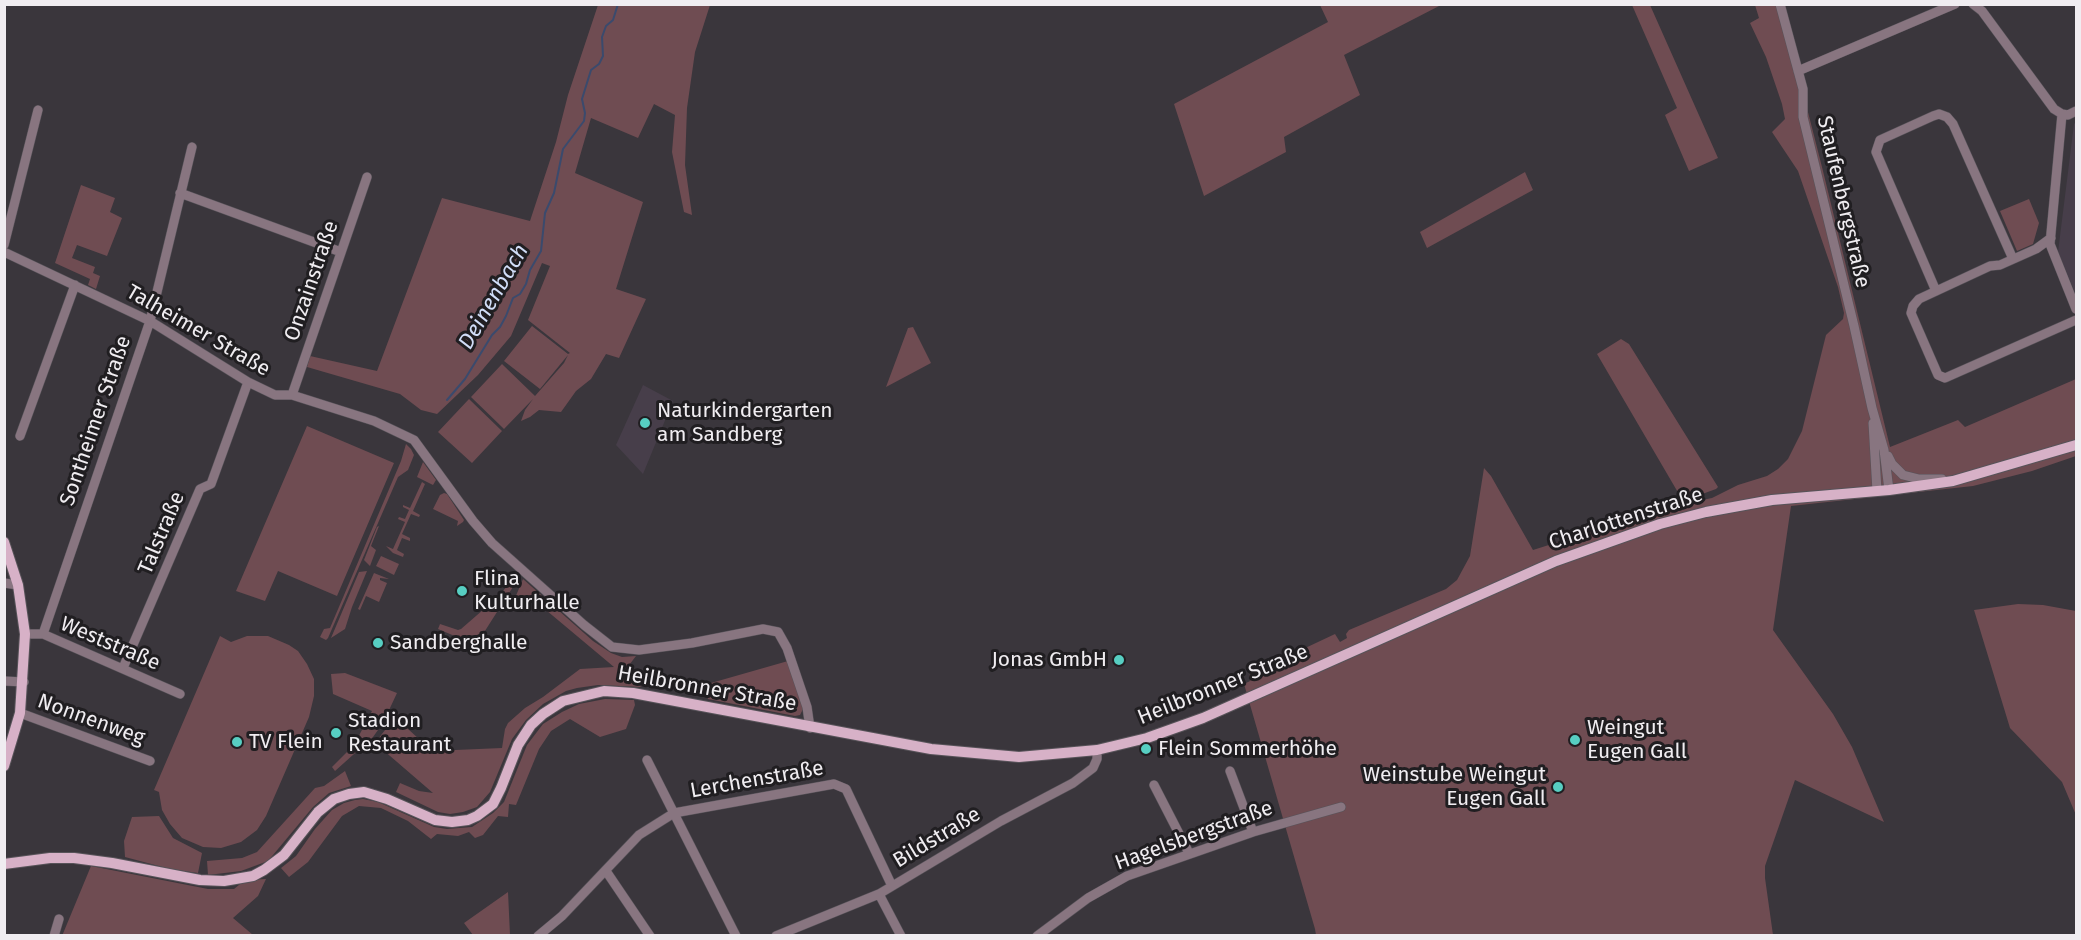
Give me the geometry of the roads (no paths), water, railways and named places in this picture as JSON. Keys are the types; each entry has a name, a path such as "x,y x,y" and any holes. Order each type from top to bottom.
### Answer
{"main road":[{"name":"Charlottenstraße","path":"1344,657 1556,561 1660,524 1706,512 1772,500 1889,490 1953,481 2076,445"},
{"path":"4,542 18,585 25,634 24,682 20,713 4,766"},
{"name":"Heilbronner Straße","path":"4,864 50,858 112,863 200,880 224,881 253,876 284,855 318,812 334,799 364,792 387,799 435,820 452,822 468,820 493,804 518,745 531,725 563,701 604,691 633,693 931,749 1025,756 1097,750 1148,738 1203,718 1344,657"}],"street":[{"name":"Staufenbergstraße","path":"1780,4 1803,89 1803,117 1884,450 1889,490"},
{"path":"1798,71 1955,4"},
{"path":"1973,4 1988,19 2054,109 2068,115 2076,111"},
{"path":"4,245 38,110"},
{"path":"1936,291 1876,152 1880,140 1933,116 1939,114 1947,117 1953,124 2013,259"},
{"path":"2062,114 2050,248 2076,309"},
{"name":"Sontheimer Straße","path":"43,634 150,321 192,147"},
{"name":"Onzainstraße","path":"292,395 367,177"},
{"path":"180,193 341,252"},
{"path":"2051,238 2036,249 2000,265 1990,266 1915,302 1911,313 1942,378 2076,320"},
{"name":"Talheimer Straße","path":"4,252 150,321 248,382 275,395 292,395 374,421 414,441 492,543 584,626 612,647 639,650 692,643 763,629 778,632 787,648 807,706 810,728"},
{"path":"20,436 75,285"},
{"name":"Talstraße","path":"123,668 200,489 211,483 248,382"},
{"name":"Staufenbergstraße","path":"1872,408 1877,491"},
{"name":"Staufenbergstraße","path":"1884,450 1892,464 1903,476 1953,481"},
{"path":"4,583 18,585"},
{"name":"Weststraße","path":"25,634 43,634 180,694"},
{"path":"4,681 24,682"},
{"name":"Nonnenweg","path":"20,713 150,761"},
{"name":"Bildstraße","path":"776,936 879,894 1002,821 1088,774 1097,759 1097,750"},
{"path":"647,760 736,936"},
{"path":"1230,771 1253,832"},
{"name":"Lerchenstraße","path":"674,813 834,784 846,789 892,886"},
{"path":"1154,785 1189,854"},
{"name":"Hagelsbergstraße","path":"1038,936 1088,898 1127,876 1253,832 1341,807"},
{"path":"540,935 562,916 639,835 674,813"},
{"path":"606,871 650,936"},
{"path":"879,894 902,936"},
{"path":"54,936 59,919"}],"waterway":[{"name":"Deinenbach","path":"447,400 465,379 492,335 500,327 513,298 520,294 526,284 530,270 541,251 545,213 554,193 563,149 584,121 582,99 591,70 599,64 603,56 602,37 606,26 613,20 618,4"}],"place":[{"name":"Naturkindergarten am Sandberg","path":"645,423"},
{"name":"Flina Kulturhalle","path":"462,591"},
{"name":"Sandberghalle","path":"378,643"},
{"name":"Jonas GmbH","path":"1119,660"},
{"name":"Stadion Restaurant","path":"336,733"},
{"name":"Weingut Eugen Gall","path":"1575,740"},
{"name":"TV Flein","path":"237,742"},
{"name":"Flein Sommerhöhe","path":"1146,749"},
{"name":"Weinstube Weingut Eugen Gall","path":"1558,787"}]}
